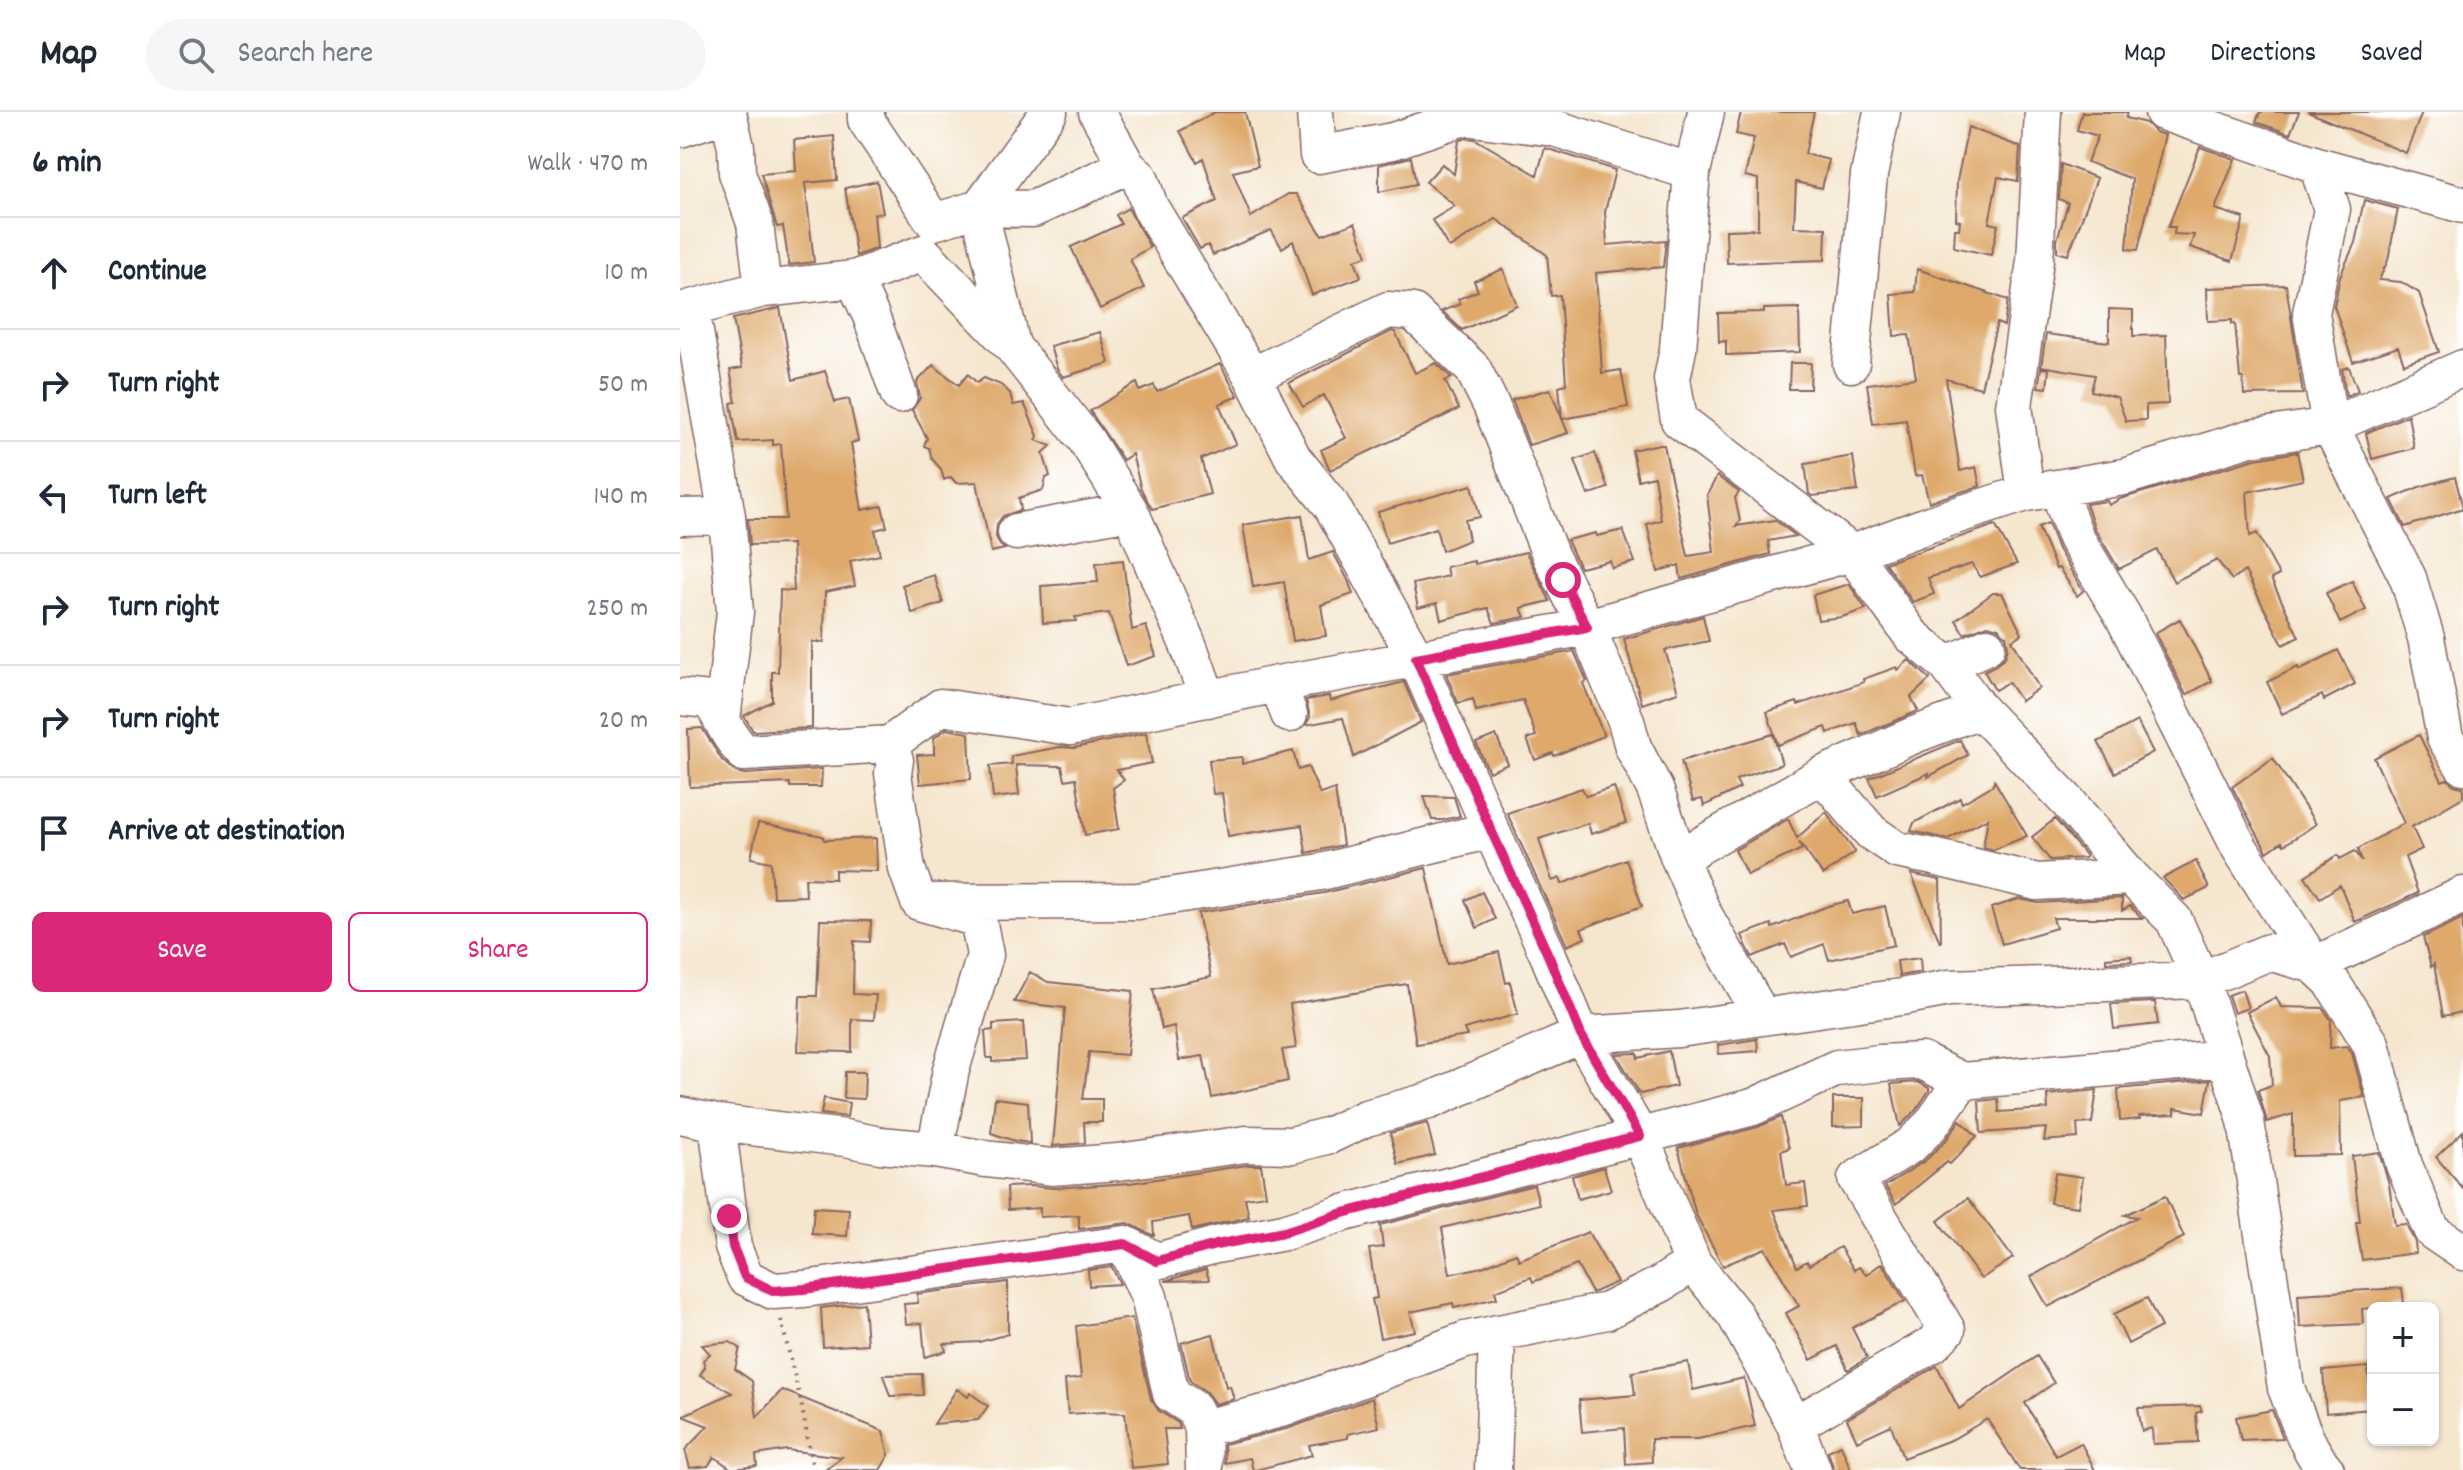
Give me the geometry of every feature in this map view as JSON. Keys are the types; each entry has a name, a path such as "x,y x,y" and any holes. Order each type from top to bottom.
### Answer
{"street":[{"path":"680,129 713,118 717,112"},
{"path":"728,112 736,147 737,173 755,223 763,289"},
{"path":"866,112 866,120 928,238 1086,440 1130,511 1208,699"},
{"path":"722,720 735,612 727,516 685,310 763,289 854,279 979,208 1049,112"},
{"path":"1097,112 1127,166 1140,178 1150,207 1252,376 1293,458 1331,505 1416,658 1581,1035 1640,1136 1693,1263 1735,1315 1795,1425 1813,1470"},
{"path":"1315,112 1318,155 1393,141 1464,117 1554,128 1692,172"},
{"path":"1706,112 1692,172 1678,349 1672,379 1679,420 1852,553 1911,635 1947,665 1980,710 2068,802 2131,877 2174,920 2201,980 2246,1121 2286,1388 2302,1428 2326,1470"},
{"path":"1851,364 1869,175 1882,112"},
{"path":"2026,493 2014,406 2035,261 2043,112"},
{"path":"2163,112 2317,165 2463,205"},
{"path":"2317,165 2332,209 2311,313 2330,426 2408,578 2426,638 2445,738 2463,766"},
{"path":"979,208 1033,209 1127,166"},
{"path":"979,208 1012,346"},
{"path":"854,279 871,316 899,395"},
{"path":"1252,376 1388,310 1413,312 1473,369 1491,405 1551,557 1587,627 1626,721 1633,747 1655,789 1679,858 1703,913 1762,1016"},
{"path":"680,697 710,700 731,740 744,753 890,744 941,707 1070,727 1208,699 1283,699 1416,658 1587,627 1852,553 2026,493 2124,477 2250,438 2330,426 2463,368"},
{"path":"2065,487 2064,506 2076,538 2123,616 2239,847 2314,965 2331,981 2371,1044 2404,1165 2432,1231 2463,1252"},
{"path":"1016,532 1130,511"},
{"path":"680,517 727,516"},
{"path":"1947,665 1987,646"},
{"path":"1679,858 1822,775 1980,710"},
{"path":"890,744 895,760 893,773 907,869 919,902"},
{"path":"1822,775 1871,832 1897,850 2037,882 2131,877"},
{"path":"919,902 1138,901 1321,872 1491,830"},
{"path":"680,1115 717,1123 1052,1167 1118,1162 1246,1144 1292,1145 1330,1135 1366,1118 1429,1101 1581,1035 1679,1029 1949,988 2201,980 2269,952 2314,965 2463,895"},
{"path":"919,902 978,919 985,955 951,1070 935,1150"},
{"path":"717,1123 733,1247 745,1277 773,1291 1125,1244 1157,1261 1216,1245 1284,1232 1340,1214 1753,1107 1837,1068 1922,1061 1962,1081 2226,1058"},
{"path":"1795,1425 1933,1344 1947,1330 1856,1179 1911,1145 1931,1125 1962,1081"},
{"path":"1125,1244 1149,1297 1171,1394 1194,1409 1203,1428 1204,1470"},
{"path":"1203,1428 1285,1408 1465,1340 1607,1311 1661,1284 1693,1263"},
{"path":"1493,1470 1497,1333"}],"path":[{"path":"773,1291 801,1402 813,1470"}],"building":[{"path":"1215,112 1245,112 1258,166 1233,172 1251,217 1288,194 1296,194 1322,235 1355,223 1367,256 1355,260 1361,277 1312,295 1293,241 1282,248 1271,230 1213,255 1208,245 1200,249 1182,218 1217,201 1203,158 1197,162 1180,131"},
{"path":"1741,112 1814,112 1805,154 1829,160 1822,188 1796,182 1794,227 1826,228 1825,260 1727,263 1726,230 1758,229 1758,179 1745,176 1754,138 1736,134"},
{"path":"2082,112 2128,112 2126,118 2146,123 2155,132 2165,135 2138,250 2127,249 2132,179 2087,162 2098,136 2077,130"},
{"path":"2260,112 2299,112 2290,134 2256,122"},
{"path":"2308,112 2422,112 2406,153"},
{"path":"1968,127 2020,147 2018,181 1998,177 1989,223 1998,225 1991,255 1954,247 1955,229 1959,229 1960,221 1956,220 1957,181"},
{"path":"834,136 837,180 805,183 814,262 789,265 783,226 777,227 761,174 796,171 794,140"},
{"path":"1475,139 1537,175 1545,148 1615,170 1605,212 1607,245 1666,240 1663,267 1596,273 1602,373 1621,370 1628,407 1562,419 1559,386 1566,384 1560,295 1551,296 1547,255 1496,219 1449,248 1432,220 1455,206 1426,182 1442,164 1454,174 1459,141"},
{"path":"2200,147 2235,159 2215,209 2244,218 2232,261 2190,247 2194,235 2174,234 2175,227 2168,227"},
{"path":"1411,157 1416,184 1379,192 1379,165"},
{"path":"2061,164 2097,178 2068,255 2057,252 2057,240 2068,203 2059,199"},
{"path":"877,181 883,213 874,214 877,248 856,256 845,188"},
{"path":"2364,200 2398,209 2388,260 2379,280 2401,282 2419,293 2439,352 2404,364 2398,347 2353,362 2334,306 2340,276 2355,243"},
{"path":"1128,208 1150,247 1130,259 1144,288 1100,309 1071,247 1121,224 1116,215"},
{"path":"1503,269 1517,305 1462,330 1442,311 1460,304 1458,299 1478,291 1474,281"},
{"path":"1917,269 2008,300 2004,326 1997,323 1981,388 1946,379 1960,471 1976,467 1980,486 1929,502 1922,475 1915,476 1906,420 1873,424 1867,384 1916,378 1909,335 1894,336 1891,294 1915,292"},
{"path":"2286,285 2303,394 2244,395 2235,323 2232,324 2232,320 2208,321 2207,288"},
{"path":"780,308 793,380 825,371 835,402 849,399 858,441 851,443 862,510 882,506 887,527 875,530 880,555 850,561 855,586 825,592 824,642 812,642 812,728 753,731 744,716 772,701 772,672 778,672 780,590 794,591 792,544 750,545 748,519 786,519 781,444 773,445 773,440 738,442 731,403 736,402 730,370 742,368 733,319"},
{"path":"1799,308 1800,352 1726,355 1726,341 1719,342 1718,313"},
{"path":"2109,309 2133,310 2133,336 2166,335 2168,404 2146,405 2146,420 2126,421 2117,397 2091,391 2095,375 2041,366 2046,334 2109,342"},
{"path":"1392,331 1415,373 1436,363 1452,378 1445,381 1459,409 1330,470 1321,450 1346,438 1324,395 1303,407 1289,383"},
{"path":"1100,332 1109,363 1063,377 1057,369 1050,346"},
{"path":"1790,363 1811,363 1810,389 1789,389"},
{"path":"1220,364 1238,396 1219,404 1236,444 1201,459 1210,494 1152,509 1141,489 1132,454 1123,460 1090,411 1137,383 1140,391 1154,385 1157,392"},
{"path":"933,365 959,385 968,374 977,383 984,378 1001,385 1010,393 1013,405 1024,403 1038,436 1036,440 1051,446 1043,453 1050,476 1046,478 1043,490 1019,498 1021,510 1003,516 997,524 996,537 1005,549 991,552 977,482 956,483 951,477 944,480 929,448 924,446 927,438 912,410 920,398 917,382"},
{"path":"2349,367 2358,391 2346,396 2342,369"},
{"path":"2041,368 2049,369 2047,388 2038,387"},
{"path":"1550,389 1568,433 1529,445 1512,400"},
{"path":"2408,415 2414,448 2372,459 2366,433"},
{"path":"1664,445 1688,556 1714,552 1707,495 1717,476 1739,492 1735,498 1740,521 1736,526 1775,520 1796,536 1768,541 1770,554 1681,579 1679,565 1658,572 1647,524 1661,520 1654,476 1638,480 1632,450"},
{"path":"2297,452 2303,480 2247,492 2250,536 2257,533 2279,575 2271,579 2299,637 2283,645 2245,571 2232,580 2217,560 2174,582 2157,550 2119,569 2095,529 2086,504 2107,501 2109,505 2120,499 2255,459"},
{"path":"1595,453 1608,488 1588,495 1575,460"},
{"path":"1853,456 1858,491 1809,494 1805,464"},
{"path":"2455,477 2463,508 2405,527 2391,499"},
{"path":"1472,485 1480,517 1465,520 1469,540 1442,551 1436,528 1387,543 1378,512"},
{"path":"1302,515 1309,560 1333,552 1353,594 1321,605 1326,636 1293,641 1284,582 1253,587 1243,525"},
{"path":"2048,523 2058,549 2083,591 2077,596 2059,568 2056,569 2038,527"},
{"path":"1995,525 2017,564 1980,577 1972,564 1928,578 1934,594 1913,602 1885,563"},
{"path":"1623,530 1635,562 1612,568 1610,561 1580,568 1567,540"},
{"path":"1526,552 1550,601 1521,608 1525,617 1494,623 1488,608 1441,620 1437,603 1418,608 1413,584 1448,576 1446,567"},
{"path":"1123,560 1132,630 1146,626 1156,656 1126,666 1109,613 1075,617 1076,621 1043,623 1041,586 1098,582 1096,563"},
{"path":"934,575 943,603 912,613 902,585"},
{"path":"2352,581 2366,610 2340,623 2326,593"},
{"path":"1849,584 1866,609 1842,617 1818,620 1813,595"},
{"path":"1993,593 2002,593 2022,634 2012,640 2039,688 2021,701 2008,682 1995,690 1984,671 2005,657 2008,647 2006,636 1998,628 1988,625 1964,634 1956,620"},
{"path":"1703,616 1709,641 1665,650 1678,692 1642,704 1624,639"},
{"path":"2180,619 2212,681 2186,695 2155,633"},
{"path":"2338,650 2355,684 2324,700 2322,695 2282,714 2267,682"},
{"path":"1574,651 1604,736 1554,756 1553,753 1535,760 1527,739 1536,736 1523,700 1476,711 1473,699 1458,703 1446,674"},
{"path":"1909,660 1930,679 1911,697 1918,711 1861,735 1856,723 1828,733 1826,727 1778,745 1767,712 1797,702 1798,705 1897,667 1898,670"},
{"path":"1404,682 1421,722 1354,757 1343,718 1306,725 1310,717 1306,700 1329,696 1330,701"},
{"path":"2137,721 2153,752 2115,773 2098,742"},
{"path":"702,728 722,760 736,772 822,769 821,787 790,787 790,783 690,787 688,729"},
{"path":"946,729 969,733 971,779 920,784 917,755 934,754 934,738"},
{"path":"1146,733 1152,763 1117,770 1124,780 1113,788 1119,829 1085,835 1076,778 1065,780 1062,766 1016,765 1019,795 993,798 990,766 1012,764 1011,756 1060,747 1074,748"},
{"path":"1773,734 1782,764 1736,780 1740,788 1704,806 1702,799 1693,801 1681,761"},
{"path":"1496,735 1508,764 1489,772 1476,743"},
{"path":"2419,735 2442,781 2447,779 2463,787 2463,797 2412,827 2422,849 2405,857 2418,893 2355,922 2340,885 2320,898 2305,876 2338,855 2340,859 2355,851 2362,861 2358,849 2404,823 2374,758"},
{"path":"1960,740 1968,755 1928,777 1929,773 1877,796 1869,778"},
{"path":"1293,751 1298,770 1308,767 1320,794 1335,789 1343,845 1306,853 1302,825 1228,836 1222,793 1213,794 1209,760 1242,757 1242,764"},
{"path":"2273,758 2316,824 2267,852 2232,787"},
{"path":"1994,780 2027,836 1993,850 1983,847 1988,818 1948,839 1911,831 1914,823 1960,798 1962,803 1993,785"},
{"path":"1614,787 1626,823 1591,834 1588,823 1539,839 1552,881 1560,878 1562,884 1626,859 1642,906 1581,929 1585,938 1567,946 1507,813 1582,788 1586,796"},
{"path":"1424,796 1454,797 1460,816 1432,820"},
{"path":"1826,812 1855,852 1823,875 1799,842 1802,849 1747,875 1735,850 1788,819 1797,838"},
{"path":"2055,819 2086,856 2084,858 2050,860 2032,837"},
{"path":"758,823 823,836 824,840 876,838 877,871 835,870 835,879 805,878 806,896 773,897 771,862 751,858"},
{"path":"2196,861 2209,888 2184,900 2163,878"},
{"path":"1426,868 1447,964 1499,952 1518,1014 1464,1029 1467,1036 1416,1044 1407,984 1290,1004 1296,1048 1282,1050 1288,1081 1212,1098 1203,1056 1179,1060 1174,1026 1162,1029 1153,989 1211,977 1198,913 1324,893"},
{"path":"1911,874 1940,880 1941,942 1940,942"},
{"path":"1482,892 1495,919 1477,928 1465,900"},
{"path":"2122,898 2122,911 2130,906 2142,918 2053,918 2056,928 2002,944 1991,908 2019,899 2038,903"},
{"path":"1848,901 1852,914 1885,906 1894,945 1829,960 1824,944 1791,957 1785,944 1752,957 1742,935 1771,924 1772,928"},
{"path":"2463,918 2463,1012 2443,1016 2434,964 2431,967 2423,937"},
{"path":"820,920 871,921 870,942 854,941 853,994 876,995 874,1020 852,1019 852,1052 798,1051 800,996 817,996"},
{"path":"2131,956 2132,961 2106,962 2106,958"},
{"path":"1920,958 1921,972 1899,976 1897,961"},
{"path":"1030,972 1048,982 1133,991 1127,1055 1089,1052 1083,1099 1102,1099 1102,1122 1084,1122 1085,1143 1053,1146 1065,1008 1014,1002"},
{"path":"2242,990 2248,1008 2234,1013 2228,995"},
{"path":"2276,997 2281,1007 2323,1008 2331,1020 2330,1048 2347,1046 2352,1053 2364,1097 2340,1101 2341,1155 2293,1156 2293,1114 2267,1122 2258,1090 2272,1085 2270,1056 2247,1012"},
{"path":"2155,1002 2158,1024 2114,1029 2111,1004"},
{"path":"1023,1022 1026,1060 992,1062 992,1058 987,1058 985,1031 993,1030 993,1024"},
{"path":"1757,1039 1758,1051 1719,1054 1718,1045"},
{"path":"1669,1051 1676,1086 1640,1094 1616,1054 1637,1053 1638,1058"},
{"path":"845,1072 865,1072 864,1099 844,1098"},
{"path":"2210,1080 2204,1113 2175,1108 2175,1114 2139,1116 2140,1119 2120,1121 2118,1089"},
{"path":"1918,1082 1929,1091 1900,1126 1891,1084"},
{"path":"2097,1090 2092,1123 2077,1124 2078,1138 2044,1141 2046,1128 1981,1133 1979,1101 1998,1099 1999,1112 2048,1109 2047,1095"},
{"path":"824,1098 849,1103 847,1117 821,1114"},
{"path":"995,1098 1028,1102 1030,1143 991,1133"},
{"path":"1833,1098 1864,1098 1864,1126 1833,1127"},
{"path":"1781,1117 1789,1148 1781,1151 1786,1185 1805,1183 1808,1206 1774,1210 1797,1267 1807,1261 1809,1265 1840,1247 1854,1270 1859,1267 1866,1275 1882,1263 1905,1301 1852,1328 1867,1358 1848,1370 1837,1346 1811,1360 1786,1313 1799,1306 1765,1248 1723,1266 1696,1215 1678,1148 1758,1127"},
{"path":"1960,1120 1977,1136 1950,1164 1947,1162 1896,1204 1885,1186 1926,1160"},
{"path":"1427,1123 1435,1155 1398,1164 1390,1133"},
{"path":"2463,1131 2463,1189 2436,1157"},
{"path":"2379,1152 2389,1184 2395,1225 2406,1224 2415,1242 2416,1253 2362,1260 2352,1156"},
{"path":"1261,1165 1266,1195 1245,1198 1249,1217 1192,1230 1189,1216 1153,1222 1152,1235 1128,1223 1079,1229 1079,1215 1040,1217 1040,1208 1008,1210 1007,1187 1054,1188 1130,1183"},
{"path":"1604,1167 1611,1190 1578,1199 1572,1176"},
{"path":"2055,1173 2083,1177 2078,1207 2050,1203"},
{"path":"1534,1185 1539,1204 1442,1228 1450,1274 1482,1267 1516,1253 1519,1260 1588,1232 1617,1282 1592,1293 1577,1265 1533,1282 1531,1277 1495,1291 1497,1298 1454,1308 1453,1303 1410,1312 1415,1331 1380,1338 1372,1299 1377,1298 1369,1249 1383,1247 1380,1225"},
{"path":"2165,1196 2184,1237 2048,1307 2031,1277 2137,1217 2125,1215"},
{"path":"1968,1198 2013,1258 1981,1279 1938,1221"},
{"path":"814,1207 849,1209 847,1236 812,1234"},
{"path":"1112,1267 1120,1284 1089,1286 1088,1270"},
{"path":"1206,1269 1209,1280 1165,1281"},
{"path":"1008,1282 1008,1334 979,1342 944,1344 946,1351 925,1357 922,1323 906,1324 904,1304 918,1303 917,1294"},
{"path":"2402,1288 2404,1302 2367,1302 2367,1308 2362,1309 2363,1324 2300,1327 2298,1294"},
{"path":"2147,1298 2161,1327 2128,1344 2114,1314"},
{"path":"864,1303 867,1344 823,1347 821,1308"},
{"path":"1132,1318 1151,1399 1159,1411 1178,1423 1180,1429 1164,1429 1168,1464 1131,1468 1125,1413 1068,1414 1065,1380 1081,1378 1076,1326"},
{"path":"1213,1334 1226,1387 1230,1386 1234,1399 1215,1404 1206,1392 1190,1381 1181,1343"},
{"path":"730,1342 740,1348 735,1369 752,1381 757,1417 782,1390 883,1431 889,1455 880,1470 825,1470 842,1457 787,1450 756,1455 757,1466 732,1469 714,1457 708,1466 690,1468 685,1450 708,1426 682,1416 732,1393 700,1375 705,1367 703,1360 710,1354 702,1345"},
{"path":"2037,1356 2054,1383 2025,1403 2056,1456 2081,1443 2095,1470 2020,1470 1987,1419 1953,1439 1903,1458 1891,1425 1857,1441 1847,1419 1937,1366 1959,1409"},
{"path":"1688,1362 1693,1390 1744,1378 1755,1426 1698,1439 1651,1439 1652,1462 1626,1464 1624,1428 1582,1432 1579,1400 1635,1395 1632,1372"},
{"path":"2367,1367 2367,1409 2326,1413 2323,1371"},
{"path":"922,1374 923,1395 890,1396 883,1375"},
{"path":"957,1389 968,1397 970,1393 988,1406 978,1420 934,1424"},
{"path":"1372,1398 1379,1427 1348,1434 1348,1438 1309,1445 1312,1455 1256,1470 1253,1470 1250,1458 1225,1463 1224,1444 1290,1428"},
{"path":"2200,1406 2202,1411 2196,1413 2198,1442 2153,1444 2152,1428 2142,1431 2138,1408"},
{"path":"2272,1410 2283,1438 2241,1440 2236,1417"},
{"path":"1841,1445 1851,1470 1834,1470 1828,1451"}],"route":[{"path":"729,1216 733,1247 745,1277 773,1291 1125,1244 1157,1261 1216,1245 1284,1232 1340,1214 1640,1136 1581,1035 1416,658 1587,627 1563,580"}]}
